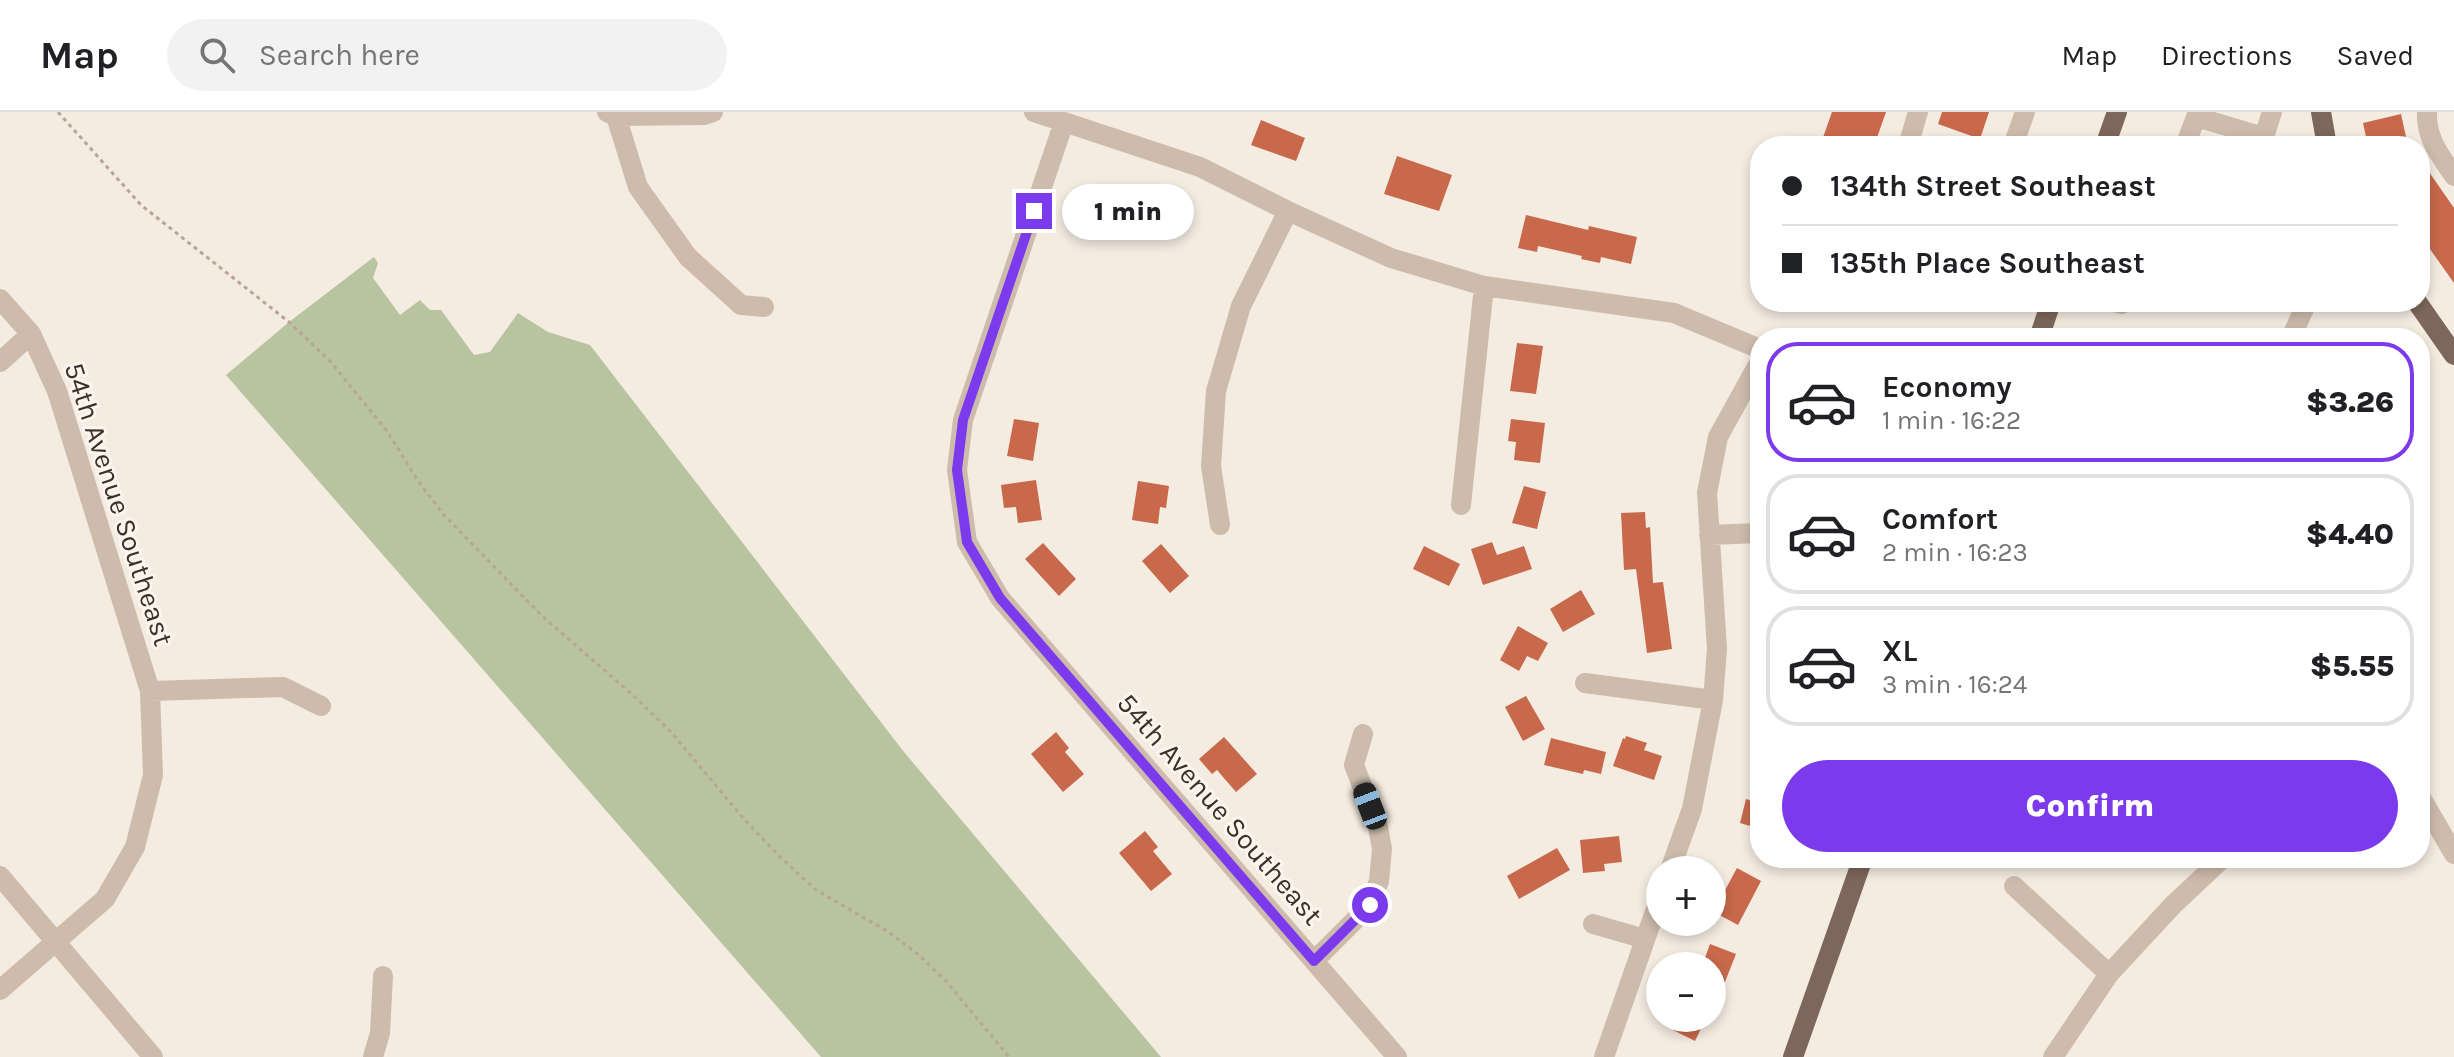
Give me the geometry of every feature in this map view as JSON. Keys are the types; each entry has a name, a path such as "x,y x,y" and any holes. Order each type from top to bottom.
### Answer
{"main road":[{"path":"2109,136 2117,112"},
{"path":"2321,112 2325,136"},
{"path":"2424,312 2454,355"},
{"path":"1793,1057 1859,868"}],"street":[{"path":"713,112 704,115 612,114 638,187 688,257 741,305 764,307"},
{"path":"1034,112 1200,167 1391,258 1484,286 1674,313 1750,345"},
{"path":"1911,136 1918,112"},
{"path":"2017,136 2025,112"},
{"path":"2267,136 2272,112"},
{"path":"2427,112 2430,136"},
{"path":"2187,136 2190,114 2250,136"},
{"name":"54th Avenue Southeast","path":"1064,122 963,420 957,470 967,542 1000,598 1397,1057"},
{"path":"2430,138 2454,176"},
{"path":"1220,525 1211,466 1216,391 1241,306 1288,211"},
{"path":"1461,505 1484,286"},
{"name":"54th Avenue Southeast","path":"0,299 31,334 57,391 150,691 153,775 135,847 105,899 0,990"},
{"path":"0,362 31,334"},
{"path":"1675,856 1692,809 1713,700 1717,649 1707,493 1718,437 1750,379"},
{"path":"1709,535 1750,533"},
{"path":"1585,683 1713,700"},
{"path":"150,691 283,687 321,706"},
{"path":"1314,961 1370,905 1379,881 1382,849 1378,827 1354,765 1363,734"},
{"path":"2430,813 2454,854"},
{"path":"2053,1057 2109,974 2212,868"},
{"path":"0,876 153,1057"},
{"path":"2014,886 2109,974"},
{"path":"1593,924 1645,939"},
{"path":"1604,1057 1646,936"},
{"path":"373,1057 380,1033 383,976"}],"path":[{"path":"58,112 141,205 289,322 330,361 387,431 443,514 542,616 671,732 780,857 816,890 887,931 919,955 946,981 1009,1057"}],"green space":[{"path":"374,257 378,263 373,278 400,315 420,300 430,310 441,310 474,355 490,352 518,313 548,332 590,345 904,752 1161,1057 821,1057 226,375"}],"building":[{"path":"1832,112 1886,112 1878,136 1824,136"},
{"path":"1942,112 1989,112 1981,136 1972,136 1938,124"},
{"path":"2401,114 2406,136 2366,136 2363,123"},
{"path":"1261,120 1305,138 1296,161 1251,145"},
{"path":"1397,156 1452,175 1439,211 1384,194"},
{"path":"2430,173 2454,208 2454,283 2430,249"},
{"path":"1526,215 1588,230 1589,226 1637,237 1631,264 1601,257 1600,263 1538,246 1537,252 1518,248"},
{"path":"1517,343 1543,346 1536,394 1510,391"},
{"path":"1014,419 1039,423 1033,461 1007,456"},
{"path":"1511,419 1545,423 1540,463 1514,460 1516,442 1508,441"},
{"path":"1036,480 1042,520 1018,523 1016,507 1004,508 1001,485"},
{"path":"1138,481 1169,486 1166,508 1160,507 1158,524 1132,520"},
{"path":"1524,486 1546,492 1537,529 1512,523"},
{"path":"1645,512 1646,528 1650,527 1653,583 1663,582 1672,649 1647,653 1636,569 1624,570 1621,513"},
{"path":"1492,542 1497,555 1524,546 1532,569 1483,585 1471,549"},
{"path":"1043,543 1076,579 1059,596 1025,559"},
{"path":"1161,544 1189,576 1170,593 1142,561"},
{"path":"1424,546 1460,564 1449,586 1413,569"},
{"path":"1581,590 1595,614 1563,632 1550,609"},
{"path":"1518,626 1548,643 1538,661 1527,656 1519,671 1500,660"},
{"path":"1526,696 1545,729 1523,741 1505,707"},
{"path":"1056,732 1069,748 1065,752 1084,774 1063,792 1031,754"},
{"path":"1626,736 1647,743 1644,750 1662,756 1654,780 1613,766"},
{"path":"1224,737 1257,774 1236,792 1217,770 1212,774 1199,759"},
{"path":"1551,738 1606,752 1601,774 1584,770 1583,774 1544,765"},
{"path":"1746,799 1750,800 1750,826 1740,823"},
{"path":"1145,831 1158,847 1153,851 1172,874 1151,891 1119,853"},
{"path":"1619,836 1622,862 1604,864 1605,871 1583,873 1580,840"},
{"path":"1557,848 1570,870 1519,899 1507,876"},
{"path":"1737,868 1761,881 1738,925 1726,919 1726,888"},
{"path":"1710,944 1736,954 1726,979 1726,952 1707,952"},
{"path":"1677,1032 1699,1032 1695,1041"}],"route":[{"path":"1034,211 963,420 957,470 967,542 1000,598 1314,961 1370,905"}]}
